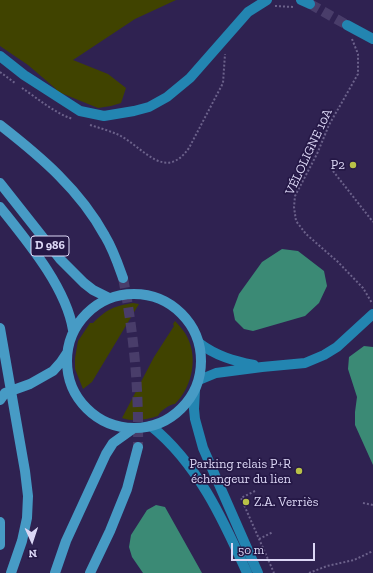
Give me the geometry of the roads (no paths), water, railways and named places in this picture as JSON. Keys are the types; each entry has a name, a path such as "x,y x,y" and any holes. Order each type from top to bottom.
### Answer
{"main road":[{"path":"0,125 34,151 62,178 90,212 106,236 123,278"},
{"name":"D 986","path":"0,183 60,259 84,283 93,290 109,298"},
{"name":"D 986","path":"0,207 36,252 54,282 71,317 73,330"},
{"path":"132,294 146,295 160,299 173,306 184,315 192,326 199,343 201,362 199,380 195,390 184,406 169,418 151,426 134,428 115,425 98,418 83,405 73,390 67,372 67,353 73,330 88,311 109,298 132,294"},
{"path":"0,328 28,496 27,518 22,541 11,573"},
{"path":"0,400 5,393 30,384 53,371 67,353"},
{"path":"55,573 66,541 106,454 113,443 134,428"},
{"path":"90,573 128,489 138,447"},
{"path":"0,522 0,545"}],"street":[{"path":"0,56 24,75 80,111 104,116 149,107 167,98 190,78 248,12 266,0"},
{"path":"347,24 373,39"},
{"path":"199,380 216,373 262,366 305,363 324,355 337,347 373,314"},
{"path":"199,343 213,353 234,361 262,366"},
{"path":"195,390 195,419 203,448 258,573"},
{"path":"151,426 166,438 203,485 220,515 247,573"}],"tunnel":[{"path":"310,4 347,25"},
{"path":"123,278 135,362 138,404 138,447"}],"place":[{"name":"P2","path":"353,165"},
{"name":"Parking relais P+R échangeur du lien","path":"299,471"},
{"name":"Z.A. Verriès","path":"246,502"}]}
